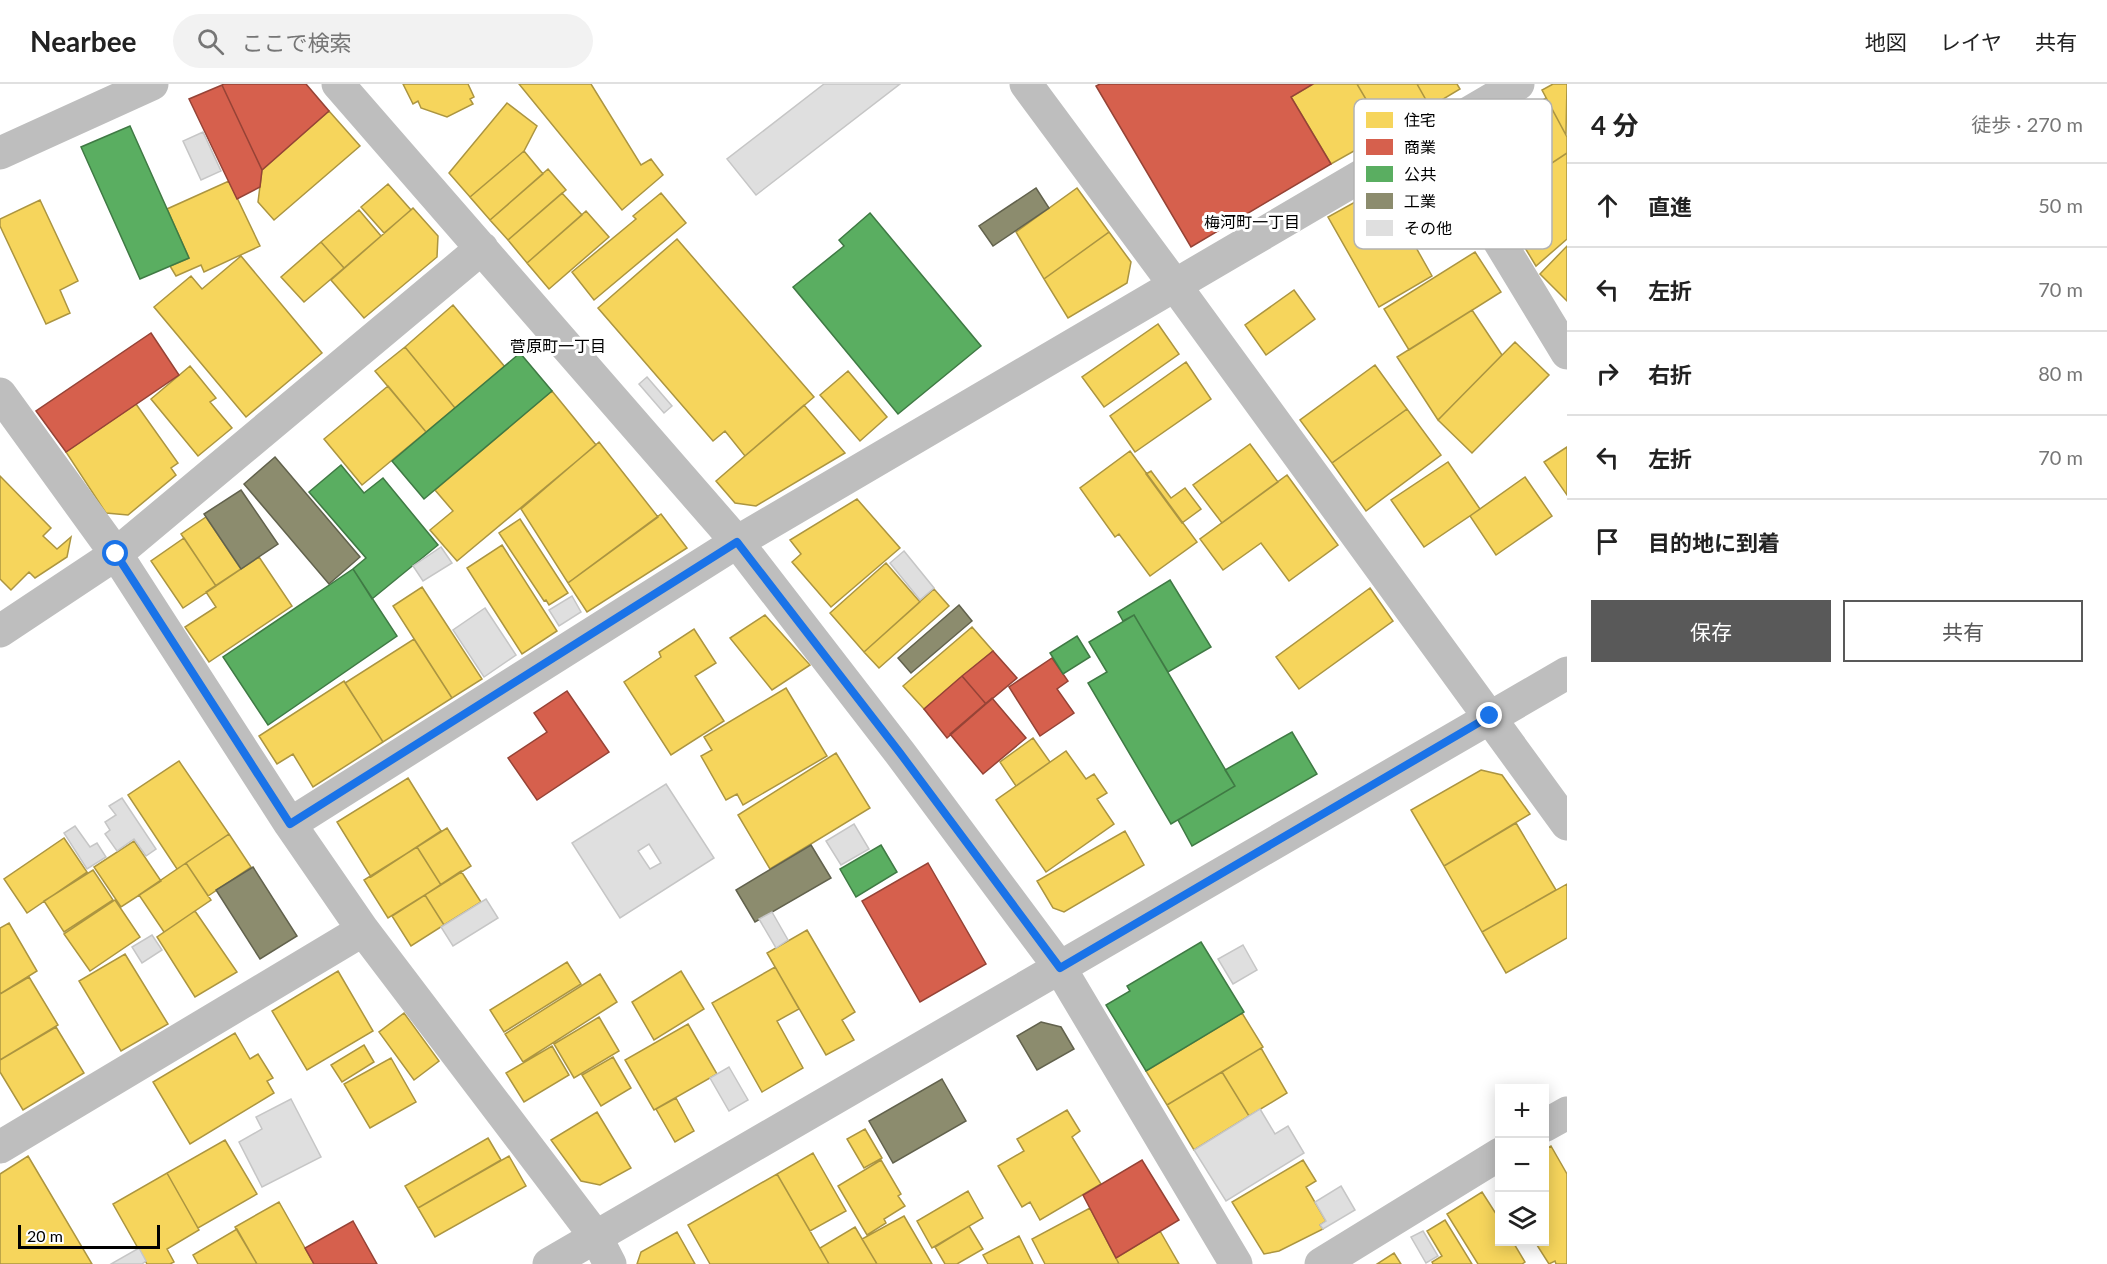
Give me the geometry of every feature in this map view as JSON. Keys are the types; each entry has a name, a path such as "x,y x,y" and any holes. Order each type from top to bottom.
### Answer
{"street":[{"path":"0,153 152,84"},
{"path":"338,84 737,542 900,753 1060,968 1236,1264"},
{"path":"1026,84 1567,824"},
{"path":"1493,99 1518,84"},
{"path":"290,824 737,542 1174,284 1354,181"},
{"path":"0,631 116,554 482,248"},
{"path":"1504,249 1567,353"},
{"path":"0,394 116,554 290,824 363,930 603,1251"},
{"path":"549,1264 603,1251 1060,968 1567,673"},
{"path":"0,1147 363,930"},
{"path":"1549,1124 1567,1113"},
{"path":"1321,1264 1495,1157"}],"building: 住宅":[{"path":"403,84 468,84 474,97 470,99 473,104 447,117 421,108 418,101 413,104"},
{"path":"519,84 591,84 641,165 651,159 663,175 622,210"},
{"path":"1313,84 1357,84 1366,99 1354,99 1354,151 1331,164 1291,97"},
{"path":"1357,84 1417,84 1425,99 1366,99"},
{"path":"1417,84 1457,84 1460,89 1443,99 1425,99"},
{"path":"1553,84 1567,84 1566,135 1552,109 1552,99 1547,99 1542,90"},
{"path":"507,103 537,126 524,151 470,197 449,173"},
{"path":"1552,109 1567,137 1567,153 1552,163"},
{"path":"329,111 360,146 274,220 258,202 262,170"},
{"path":"524,151 543,174 490,220 470,197"},
{"path":"1567,153 1567,239 1536,266 1526,249 1552,249 1552,163"},
{"path":"548,169 566,190 508,240 490,220"},
{"path":"229,181 260,246 204,272 201,265 176,276 170,266 189,258 167,209"},
{"path":"388,184 411,210 384,233 361,207"},
{"path":"1077,188 1109,232 1044,279 1016,232"},
{"path":"562,193 582,215 527,263 508,240"},
{"path":"661,193 686,223 594,300 572,272 636,219 633,216"},
{"path":"40,200 78,281 60,290 70,313 46,324 0,226 0,219"},
{"path":"1354,203 1354,249 1417,249 1432,276 1379,307 1328,217"},
{"path":"413,208 438,236 437,257 364,318 331,280"},
{"path":"359,210 381,236 344,268 321,242"},
{"path":"586,211 609,237 549,289 527,263"},
{"path":"1109,232 1131,262 1127,283 1068,318 1044,279"},
{"path":"677,239 814,397 745,456 725,431 713,441 598,308"},
{"path":"321,242 344,268 304,302 281,277"},
{"path":"1567,246 1567,301 1540,274"},
{"path":"1475,252 1501,292 1409,350 1384,309"},
{"path":"241,256 322,353 246,417 154,307 191,276 202,289"},
{"path":"1294,290 1315,319 1266,355 1245,325"},
{"path":"453,305 505,367 455,408 405,347"},
{"path":"1472,310 1502,355 1438,420 1397,357"},
{"path":"1158,324 1179,354 1104,407 1082,377"},
{"path":"1515,342 1549,375 1472,453 1438,420"},
{"path":"405,347 455,408 426,432 375,371"},
{"path":"1186,362 1211,399 1135,452 1110,416"},
{"path":"1375,365 1407,409 1332,463 1300,420"},
{"path":"190,366 216,398 210,402 232,428 198,456 151,399"},
{"path":"848,371 887,417 860,441 820,395"},
{"path":"388,386 426,432 362,485 324,439"},
{"path":"552,391 596,445 457,561 430,530 453,511 435,490"},
{"path":"136,404 178,463 171,468 176,475 128,515 106,513 66,452"},
{"path":"804,405 845,453 756,506 735,503 716,481"},
{"path":"1407,409 1441,455 1366,511 1332,463"},
{"path":"599,442 658,517 568,583 521,509"},
{"path":"1250,444 1278,482 1222,523 1193,485"},
{"path":"1567,447 1567,495 1544,462"},
{"path":"1130,451 1197,542 1150,576 1119,534 1115,537 1080,488"},
{"path":"1448,462 1480,509 1424,547 1391,500"},
{"path":"1151,471 1171,498 1185,488 1201,509 1182,523 1146,474"},
{"path":"1287,475 1338,545 1289,581 1261,543 1223,570 1200,539"},
{"path":"0,476 51,528 43,536 57,549 71,537 67,557 35,578 29,572 11,590 0,579"},
{"path":"1525,477 1552,516 1496,555 1470,516"},
{"path":"857,499 900,548 831,607 792,562 801,554 790,540"},
{"path":"661,514 687,548 587,612 568,583"},
{"path":"206,517 241,569 216,586 181,534"},
{"path":"520,519 568,593 549,605 546,600 544,601 499,533"},
{"path":"184,538 216,586 183,608 151,561"},
{"path":"502,545 557,631 522,654 467,568"},
{"path":"259,557 292,606 209,662 185,627 216,607 206,592"},
{"path":"886,563 920,602 864,652 830,613"},
{"path":"422,587 482,679 452,698 393,606"},
{"path":"1370,588 1393,621 1299,689 1276,657"},
{"path":"934,589 949,606 879,668 864,652"},
{"path":"765,615 810,665 772,690 730,638"},
{"path":"972,627 993,651 924,709 903,686"},
{"path":"694,629 716,663 695,676 724,721 671,755 624,682 661,657 659,652"},
{"path":"414,639 452,698 383,742 345,683"},
{"path":"344,681 383,742 313,787 293,754 277,764 259,736"},
{"path":"786,688 827,756 743,805 737,794 726,800 701,756 712,750 704,737"},
{"path":"1033,738 1050,762 1016,786 1000,762"},
{"path":"1066,751 1086,779 1094,774 1107,793 1097,799 1114,824 1046,872 996,800"},
{"path":"836,753 870,808 770,869 738,815"},
{"path":"179,761 229,834 177,869 128,795"},
{"path":"1481,770 1502,775 1530,814 1444,866 1411,810"},
{"path":"408,778 441,831 371,877 337,822"},
{"path":"1516,823 1556,890 1482,932 1444,866"},
{"path":"447,828 471,866 441,885 417,847"},
{"path":"1125,831 1144,865 1064,912 1053,908 1037,881"},
{"path":"229,834 251,867 208,896 186,863"},
{"path":"64,838 87,872 27,913 4,879"},
{"path":"134,841 161,881 121,907 94,867"},
{"path":"417,847 441,885 388,918 364,880"},
{"path":"186,863 211,900 164,932 139,895"},
{"path":"93,870 113,900 64,932 44,901"},
{"path":"461,871 481,902 444,925 425,895"},
{"path":"1567,884 1567,938 1506,973 1482,932"},
{"path":"425,895 444,925 411,946 392,916"},
{"path":"115,900 140,937 90,971 64,934"},
{"path":"195,911 237,972 195,997 157,937"},
{"path":"9,923 37,971 0,994 0,928"},
{"path":"807,930 855,1012 842,1020 854,1040 826,1055 767,953"},
{"path":"125,954 168,1024 121,1051 79,981"},
{"path":"567,962 581,984 504,1032 490,1010"},
{"path":"775,967 799,1009 777,1021 803,1068 762,1092 712,1003"},
{"path":"338,971 373,1031 307,1070 272,1011"},
{"path":"681,971 704,1009 654,1040 632,1002"},
{"path":"600,974 617,1002 523,1062 505,1034"},
{"path":"29,977 58,1025 0,1060 0,994"},
{"path":"404,1013 439,1061 414,1080 379,1032"},
{"path":"1242,1013 1263,1047 1167,1105 1146,1071"},
{"path":"599,1017 619,1051 574,1078 554,1044"},
{"path":"688,1024 717,1074 654,1110 625,1060"},
{"path":"56,1027 84,1073 23,1110 0,1072 0,1060"},
{"path":"235,1033 250,1059 258,1054 273,1078 267,1081 274,1093 190,1144 153,1082"},
{"path":"364,1045 374,1062 342,1082 331,1065"},
{"path":"552,1046 569,1075 524,1102 506,1073"},
{"path":"1261,1048 1287,1093 1249,1116 1222,1072"},
{"path":"613,1057 631,1088 601,1106 582,1075"},
{"path":"391,1058 416,1102 370,1128 344,1084"},
{"path":"1222,1072 1249,1116 1194,1150 1167,1105"},
{"path":"676,1098 694,1131 675,1142 656,1109"},
{"path":"1067,1110 1080,1131 1072,1137 1101,1184 1040,1220 1030,1202 1022,1207 998,1166 1024,1151 1017,1139"},
{"path":"597,1112 631,1168 600,1185 581,1181 551,1140"},
{"path":"865,1129 882,1158 864,1168 847,1139"},
{"path":"488,1138 501,1160 418,1208 405,1186"},
{"path":"225,1140 257,1194 198,1228 167,1173"},
{"path":"1551,1146 1567,1174 1567,1264 1556,1264 1555,1261 1549,1264 1538,1246 1549,1246 1549,1147"},
{"path":"813,1153 846,1211 810,1231 777,1174"},
{"path":"28,1156 92,1264 0,1264 0,1174"},
{"path":"509,1156 526,1186 435,1237 418,1208"},
{"path":"881,1160 901,1194 898,1196 905,1206 884,1219 886,1223 867,1235 838,1186"},
{"path":"1303,1160 1316,1181 1306,1187 1326,1221 1320,1225 1323,1229 1279,1251 1264,1254 1232,1202"},
{"path":"167,1173 199,1230 167,1249 174,1262 147,1264 113,1204"},
{"path":"777,1174 829,1264 710,1264 688,1225"},
{"path":"968,1191 983,1218 932,1248 917,1221"},
{"path":"1482,1192 1495,1212 1495,1246 1515,1246 1525,1262 1522,1264 1478,1264 1447,1214"},
{"path":"279,1202 314,1264 257,1264 235,1227"},
{"path":"1090,1208 1119,1264 1045,1264 1032,1239"},
{"path":"904,1216 932,1264 877,1264 862,1239"},
{"path":"1445,1220 1472,1264 1433,1264 1432,1262 1442,1256 1427,1231"},
{"path":"969,1226 983,1249 957,1264 945,1264 935,1247"},
{"path":"855,1227 877,1264 829,1264 820,1248"},
{"path":"237,1229 257,1264 198,1264 193,1255"},
{"path":"1160,1231 1179,1264 1119,1264 1116,1258"},
{"path":"677,1232 695,1264 637,1264 641,1252"},
{"path":"1019,1236 1033,1264 988,1264 983,1255"},
{"path":"1394,1253 1401,1264 1377,1264"}],"building: 商業":[{"path":"306,84 329,111 262,170 222,85"},
{"path":"1100,84 1313,84 1291,97 1331,164 1191,247 1096,86"},
{"path":"222,85 262,170 260,187 237,199 189,99"},
{"path":"151,333 179,375 66,452 36,411"},
{"path":"993,651 1017,678 986,704 962,676"},
{"path":"1052,658 1068,681 1057,689 1074,713 1040,736 1009,687"},
{"path":"962,676 986,704 947,738 924,709"},
{"path":"567,691 609,752 537,800 508,758 547,732 534,713"},
{"path":"992,698 1026,738 983,774 950,734"},
{"path":"928,863 986,964 920,1002 862,901"},
{"path":"1142,1160 1179,1220 1116,1258 1083,1195"},
{"path":"353,1221 377,1264 314,1264 305,1248"}],"building: 公共":[{"path":"130,126 189,258 140,279 81,147"},
{"path":"870,213 981,346 898,414 793,287 844,246 839,240"},
{"path":"520,353 552,391 424,499 392,461"},
{"path":"341,465 364,493 383,478 438,545 372,599 353,569 366,558 309,492"},
{"path":"353,569 397,636 268,725 223,657"},
{"path":"1170,580 1211,647 1168,672 1134,615 1123,621 1118,612"},
{"path":"1134,615 1235,786 1171,824 1088,683 1107,672 1089,642"},
{"path":"1077,636 1090,657 1063,674 1050,653"},
{"path":"1292,732 1317,774 1192,846 1178,820 1235,786 1225,770"},
{"path":"881,845 897,872 856,897 840,869"},
{"path":"1201,942 1244,1012 1146,1071 1106,1005 1130,991 1127,986"}],"building: 工業":[{"path":"1036,188 1049,208 993,246 979,226"},
{"path":"275,457 360,557 329,584 244,484"},
{"path":"241,490 278,544 241,569 204,514"},
{"path":"959,605 972,621 911,673 898,658"},
{"path":"811,845 831,878 755,922 736,890"},
{"path":"253,867 297,936 260,959 216,890"},
{"path":"1041,1022 1061,1027 1074,1049 1037,1070 1017,1036"},
{"path":"942,1079 966,1121 893,1163 869,1121"}],"building: その他":[{"path":"824,84 900,84 756,195 727,159"},
{"path":"203,132 221,171 201,180 183,141"},
{"path":"647,377 672,406 664,413 639,384"},
{"path":"441,547 452,563 423,581 413,566"},
{"path":"904,551 934,588 920,600 890,563"},
{"path":"572,596 581,612 559,626 549,610"},
{"path":"485,608 516,655 484,677 453,630"},
{"path":"666,784 714,858 620,918 572,843","holes":["649,844 661,863 650,869 638,851"]},
{"path":"122,798 156,849 146,856 134,839 117,851 105,834 110,830 105,822 116,815 109,806"},
{"path":"854,824 869,849 841,865 826,841"},
{"path":"75,826 90,847 97,843 106,857 87,869 64,833"},
{"path":"486,899 498,918 453,946 441,927"},
{"path":"772,912 788,940 776,948 759,919"},
{"path":"152,935 162,950 142,963 132,947"},
{"path":"1243,945 1257,970 1233,984 1218,959"},
{"path":"729,1067 748,1100 729,1111 710,1078"},
{"path":"291,1099 321,1157 262,1187 239,1142 262,1129 256,1117"},
{"path":"1260,1109 1275,1134 1288,1126 1304,1153 1226,1201 1194,1150"},
{"path":"1341,1186 1355,1210 1323,1229 1320,1225 1326,1221 1315,1202"},
{"path":"1423,1231 1438,1256 1426,1263 1411,1237"},
{"path":"139,1248 146,1261 142,1264 111,1264"}],"district":[{"name":"梅河町一丁目","path":"1252,221"},
{"name":"菅原町一丁目","path":"558,345"}],"route":[{"path":"116,554 290,824 737,542 900,753 1060,968 1490,716"}]}
